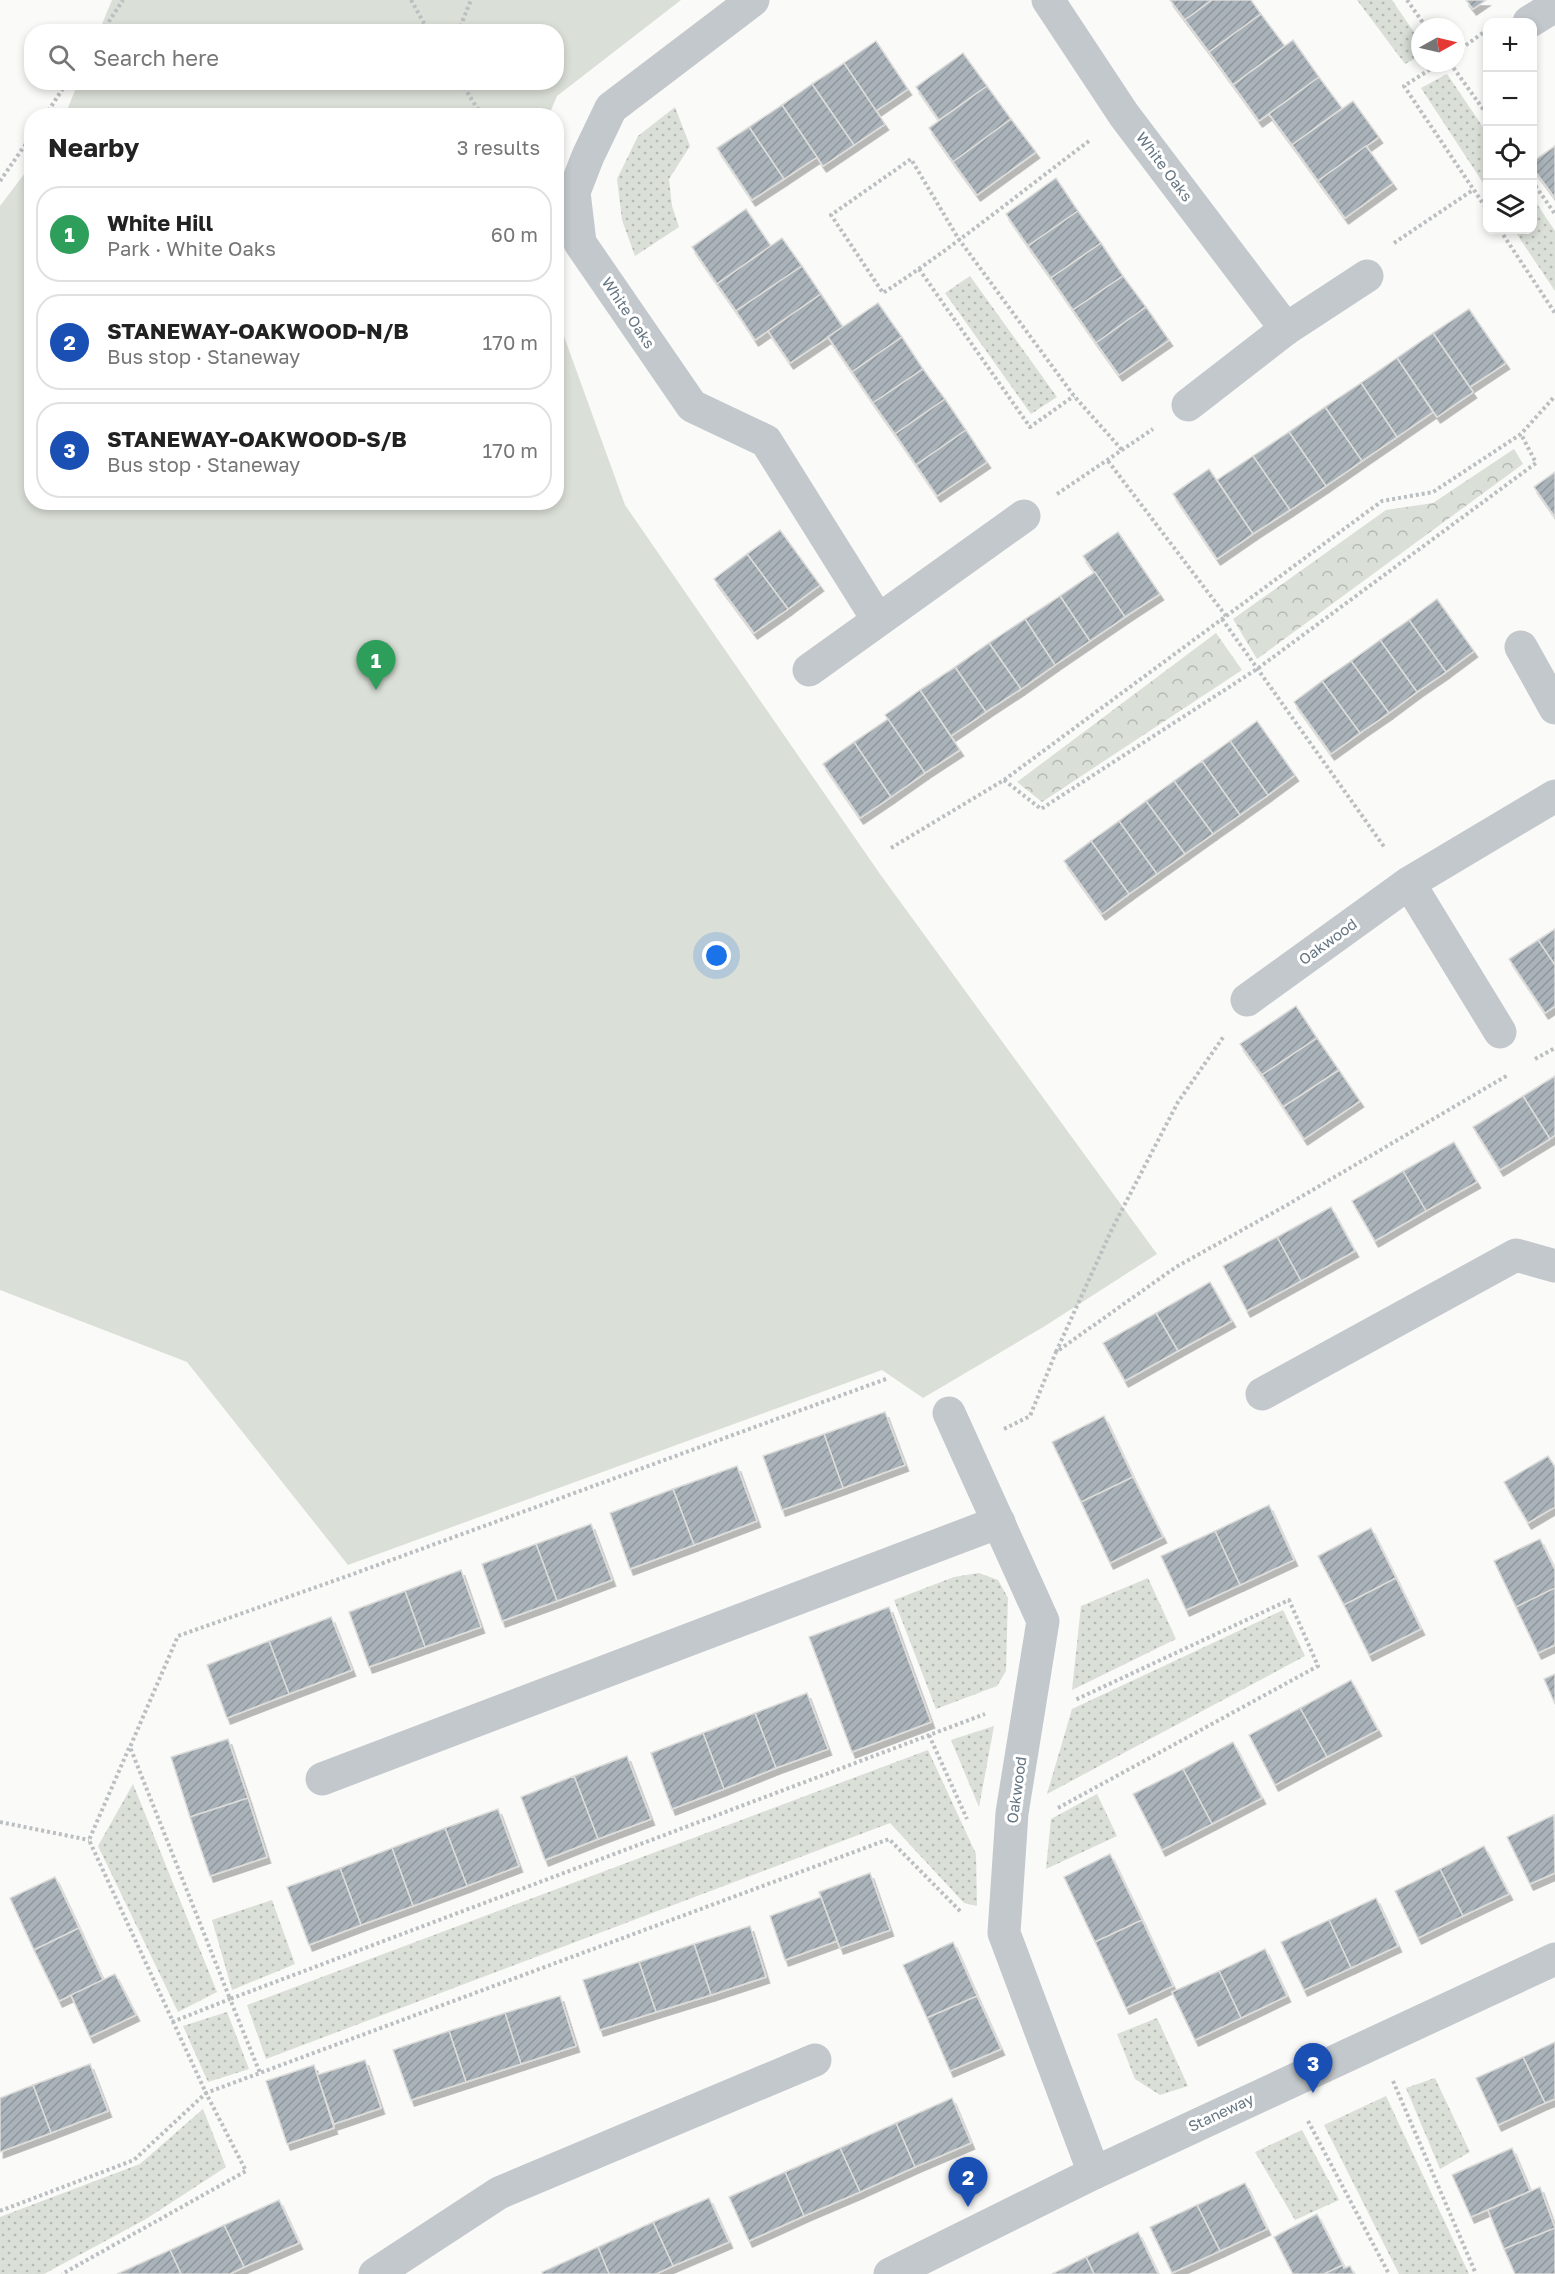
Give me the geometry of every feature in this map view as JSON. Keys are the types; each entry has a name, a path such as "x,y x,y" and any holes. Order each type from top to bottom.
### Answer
{"street":[{"name":"White Oaks","path":"753,0 611,108 574,192 580,243 692,406 766,441 878,620"},
{"name":"White Oaks","path":"1048,0 1124,115 1286,329"},
{"path":"1536,18 1555,6"},
{"path":"1188,405 1286,329 1366,276"},
{"path":"809,670 1024,516"},
{"path":"1521,647 1555,708"},
{"name":"Oakwood","path":"1247,1000 1409,883 1555,796"},
{"path":"1409,883 1500,1032"},
{"path":"1262,1394 1516,1255 1555,1266"},
{"name":"Oakwood","path":"949,1413 1043,1621 1012,1813 1004,1933 1094,2173"},
{"path":"322,1779 999,1522"},
{"name":"Staneway","path":"890,2274 1094,2173 1288,2082 1553,1966"},
{"path":"377,2273 499,2193 815,2060"}],"path":[{"path":"107,24 123,0"},
{"path":"411,0 424,24"},
{"path":"461,24 471,0"},
{"path":"1407,0 1420,18"},
{"path":"1465,46 1483,33"},
{"path":"1426,72 1404,86 1483,205"},
{"path":"1456,72 1483,109"},
{"path":"50,108 62,90"},
{"path":"465,90 477,108"},
{"path":"1123,451 1074,396 958,238 911,159 831,215 883,292 919,269 958,238 1124,115"},
{"path":"0,182 24,147"},
{"path":"1537,187 1555,213"},
{"path":"1366,276 1384,249 1473,190"},
{"path":"1503,234 1555,312"},
{"path":"919,269 1030,427 1074,396"},
{"path":"891,848 1004,780 1382,501 1433,492 1521,434 1555,396"},
{"path":"1024,516 1188,405"},
{"path":"1004,780 1041,809 1257,669 1536,463 1521,434"},
{"path":"1108,460 1226,616"},
{"path":"1222,619 1409,883"},
{"path":"965,1447 1030,1416 1056,1352 1112,1229 1178,1102 1208,1062 1247,1000"},
{"path":"1528,1063 1555,1048"},
{"path":"1056,1352 1176,1267 1287,1205 1510,1074"},
{"path":"62,2274 246,2172 172,2022 89,1840 178,1635 353,1574 886,1379"},
{"path":"172,2022 1031,1696 1068,1703 1288,1600 1318,1666 981,1850 929,1735"},
{"path":"130,1747 260,2073"},
{"path":"0,1822 89,1840"},
{"path":"0,2211 134,2160 206,2093 889,1839 968,1919 1004,1933"},
{"path":"1377,2042 1476,2274"},
{"path":"1288,2082 1389,2274"}],"green space":[{"path":"112,0 681,0 557,96 552,108 68,108 75,90 564,90 564,24 102,24"},
{"path":"1357,0 1392,0 1411,28 1411,61 1405,64"},
{"path":"1447,74 1483,127 1483,183 1421,88"},
{"path":"675,107 690,146 669,179 672,206 679,227 635,256 622,220 617,179 638,136"},
{"path":"24,174 24,510 564,510 564,336 625,505 880,874 1157,1254 1045,1326 923,1398 882,1370 348,1565 187,1362 0,1290 0,206"},
{"path":"1537,204 1555,231 1555,291 1517,234 1537,234"},
{"path":"970,276 1057,397 1031,414 945,293"},
{"path":"1514,449 1523,464 1257,659 1233,619 1386,510 1433,503"},
{"path":"1216,633 1242,670 1042,802 1017,782"},
{"path":"979,1573 998,1580 1008,1598 1006,1671 997,1686 936,1709 894,1600 954,1577"},
{"path":"1148,1578 1176,1639 1072,1690 1081,1606"},
{"path":"1283,1610 1305,1656 1047,1794 1072,1709"},
{"path":"994,1726 979,1807 951,1740"},
{"path":"928,1750 976,1854 977,1906 964,1903 890,1823 266,2059 247,2005"},
{"path":"133,1784 217,1992 178,2012 98,1846"},
{"path":"1097,1794 1117,1836 1046,1869 1051,1819"},
{"path":"272,1900 295,1964 232,1990 212,1920"},
{"path":"227,2012 249,2069 208,2082 183,2026"},
{"path":"1157,2018 1188,2086 1160,2095 1135,2079 1117,2034"},
{"path":"1435,2078 1470,2152 1440,2169 1406,2088"},
{"path":"1386,2096 1469,2274 1399,2274 1324,2125"},
{"path":"203,2109 226,2167 146,2219 44,2274 0,2274 0,2217 140,2164"},
{"path":"1302,2130 1339,2200 1295,2220 1255,2152"}],"building":[{"path":"1170,0 1212,0 1185,20"},
{"path":"1212,0 1251,0 1261,14 1209,52 1185,20"},
{"path":"1466,0 1486,0 1473,9"},
{"path":"1261,14 1285,46 1233,85 1209,52"},
{"path":"1293,40 1319,77 1259,121 1233,85"},
{"path":"876,41 908,89 876,111 844,63"},
{"path":"963,53 987,86 939,120 916,87"},
{"path":"844,63 885,124 854,145 812,84"},
{"path":"1319,77 1342,108 1292,145 1269,114"},
{"path":"812,84 854,145 823,166 782,105"},
{"path":"987,86 1011,119 953,162 929,128"},
{"path":"1353,101 1379,137 1318,181 1292,145"},
{"path":"782,105 817,157 784,179 749,127"},
{"path":"1011,119 1036,152 977,195 953,162"},
{"path":"749,127 784,179 752,200 717,148"},
{"path":"1366,146 1393,183 1345,218 1318,181"},
{"path":"1555,146 1555,198 1537,174 1537,159"},
{"path":"1056,178 1078,211 1028,246 1006,214"},
{"path":"746,209 771,246 717,284 692,247"},
{"path":"1078,211 1101,243 1051,278 1028,246"},
{"path":"782,238 802,266 736,311 717,284"},
{"path":"1101,243 1123,276 1073,310 1051,278"},
{"path":"802,266 821,294 755,340 736,311"},
{"path":"1123,276 1146,307 1096,343 1073,310"},
{"path":"821,294 843,327 790,363 768,331"},
{"path":"878,303 902,337 852,372 828,337"},
{"path":"1146,307 1169,340 1119,375 1096,343"},
{"path":"1469,309 1506,363 1470,387 1433,333"},
{"path":"1433,333 1473,392 1437,417 1397,358"},
{"path":"902,337 923,369 873,403 852,372"},
{"path":"1397,358 1433,412 1397,437 1361,383"},
{"path":"923,369 945,399 895,434 873,403"},
{"path":"1361,383 1397,437 1362,461 1325,407"},
{"path":"945,399 966,430 916,465 895,434"},
{"path":"1325,407 1362,461 1326,486 1289,432"},
{"path":"966,430 987,462 937,496 916,465"},
{"path":"1289,432 1326,486 1290,510 1253,456"},
{"path":"1253,456 1290,510 1253,534 1217,480"},
{"path":"1209,469 1253,534 1217,559 1173,494"},
{"path":"1555,472 1555,517 1534,487"},
{"path":"780,530 820,585 788,609 747,554"},
{"path":"1118,532 1160,594 1125,617 1083,556"},
{"path":"747,554 788,609 754,633 714,579"},
{"path":"1095,572 1125,617 1090,641 1060,596"},
{"path":"1060,596 1090,641 1055,665 1025,619"},
{"path":"1437,599 1474,651 1446,672 1409,620"},
{"path":"1025,619 1055,665 1021,689 989,643"},
{"path":"1409,620 1446,672 1417,692 1380,640"},
{"path":"1380,640 1417,692 1389,713 1351,661"},
{"path":"989,643 1021,689 986,712 955,667"},
{"path":"1351,661 1389,713 1360,733 1322,681"},
{"path":"955,667 986,712 951,736 920,690"},
{"path":"1322,681 1360,733 1331,754 1294,702"},
{"path":"920,690 960,750 925,773 885,715"},
{"path":"888,719 925,773 891,797 854,742"},
{"path":"1257,721 1295,775 1268,795 1230,741"},
{"path":"1230,741 1268,795 1240,815 1202,761"},
{"path":"854,742 891,797 860,818 823,764"},
{"path":"1202,761 1240,815 1213,834 1174,781"},
{"path":"1174,781 1213,834 1185,854 1146,801"},
{"path":"1146,801 1185,854 1157,874 1119,821"},
{"path":"1119,821 1157,874 1129,894 1091,841"},
{"path":"1091,841 1129,894 1102,914 1064,861"},
{"path":"1555,929 1555,965 1538,940"},
{"path":"1538,940 1555,965 1555,1006 1545,1013 1509,959"},
{"path":"1296,1006 1317,1038 1262,1075 1240,1044"},
{"path":"1317,1038 1339,1070 1283,1107 1262,1075"},
{"path":"1339,1070 1360,1101 1304,1139 1283,1107"},
{"path":"1555,1076 1555,1135 1550,1139 1523,1096"},
{"path":"1523,1096 1550,1139 1500,1170 1473,1127"},
{"path":"1454,1142 1477,1182 1426,1211 1403,1171"},
{"path":"1403,1171 1426,1211 1375,1241 1352,1201"},
{"path":"1331,1207 1355,1251 1301,1281 1277,1237"},
{"path":"1277,1237 1301,1281 1247,1311 1223,1266"},
{"path":"1210,1282 1232,1321 1178,1351 1156,1313"},
{"path":"1156,1313 1178,1351 1125,1381 1103,1343"},
{"path":"885,1412 905,1465 843,1488 824,1434"},
{"path":"1104,1416 1133,1477 1081,1502 1052,1442"},
{"path":"824,1434 843,1488 782,1510 763,1456"},
{"path":"1548,1456 1555,1467 1555,1507 1528,1523 1504,1482"},
{"path":"737,1466 757,1521 694,1545 673,1489"},
{"path":"1133,1477 1163,1537 1110,1563 1081,1502"},
{"path":"673,1489 694,1545 630,1569 610,1513"},
{"path":"1269,1505 1294,1560 1240,1585 1215,1531"},
{"path":"591,1524 612,1580 557,1601 536,1544"},
{"path":"1371,1528 1396,1578 1344,1605 1318,1556"},
{"path":"1215,1531 1240,1585 1186,1610 1161,1556"},
{"path":"1540,1539 1555,1570 1555,1588 1516,1607 1494,1561"},
{"path":"536,1544 557,1601 502,1621 482,1564"},
{"path":"461,1570 481,1627 425,1647 405,1591"},
{"path":"1396,1578 1421,1629 1369,1655 1344,1605"},
{"path":"1555,1588 1555,1645 1538,1653 1516,1607"},
{"path":"405,1591 425,1647 369,1667 349,1612"},
{"path":"889,1607 931,1722 852,1752 809,1637"},
{"path":"331,1617 352,1670 289,1694 269,1641"},
{"path":"269,1641 289,1694 227,1718 207,1665"},
{"path":"1555,1674 1555,1704 1544,1679"},
{"path":"1351,1680 1378,1730 1327,1757 1300,1708"},
{"path":"807,1693 828,1749 776,1768 755,1713"},
{"path":"1300,1708 1327,1757 1275,1785 1249,1735"},
{"path":"755,1713 776,1768 724,1789 703,1733"},
{"path":"703,1733 724,1789 672,1809 651,1753"},
{"path":"228,1739 248,1798 190,1817 171,1757"},
{"path":"1233,1742 1262,1798 1212,1824 1183,1769"},
{"path":"627,1756 651,1819 598,1839 574,1776"},
{"path":"1183,1769 1212,1824 1162,1850 1133,1794"},
{"path":"574,1776 598,1839 545,1860 521,1797"},
{"path":"248,1798 267,1857 210,1876 190,1817"},
{"path":"498,1809 519,1866 467,1886 445,1828"},
{"path":"1554,1815 1555,1873 1530,1884 1507,1837"},
{"path":"445,1828 467,1886 413,1906 392,1848"},
{"path":"1484,1846 1509,1894 1463,1916 1440,1869"},
{"path":"392,1848 413,1906 361,1925 340,1868"},
{"path":"1110,1854 1142,1920 1095,1942 1064,1877"},
{"path":"340,1868 361,1925 309,1945 287,1887"},
{"path":"1440,1869 1463,1916 1418,1938 1395,1891"},
{"path":"870,1873 890,1930 840,1948 819,1892"},
{"path":"55,1877 79,1928 34,1950 10,1898"},
{"path":"821,1897 837,1941 785,1960 770,1916"},
{"path":"1376,1898 1398,1946 1351,1968 1329,1920"},
{"path":"1142,1920 1173,1986 1126,2008 1095,1942"},
{"path":"1329,1920 1351,1968 1304,1990 1281,1942"},
{"path":"750,1926 766,1977 711,1995 694,1944"},
{"path":"79,1928 103,1980 59,2001 34,1950"},
{"path":"953,1942 977,1996 927,2018 903,1965"},
{"path":"694,1944 711,1995 656,2012 639,1962"},
{"path":"1265,1949 1287,1996 1241,2018 1219,1971"},
{"path":"639,1962 656,2012 600,2030 583,1980"},
{"path":"1219,1971 1241,2018 1195,2040 1172,1992"},
{"path":"115,1974 136,2015 90,2037 71,1995"},
{"path":"560,1996 576,2046 521,2064 505,2013"},
{"path":"977,1996 1001,2049 950,2071 927,2018"},
{"path":"505,2013 521,2064 466,2082 449,2031"},
{"path":"449,2031 466,2082 411,2100 393,2050"},
{"path":"1555,2042 1555,2099 1545,2103 1523,2057"},
{"path":"1523,2057 1545,2103 1498,2125 1476,2078"},
{"path":"365,2060 381,2108 334,2124 317,2075"},
{"path":"90,2064 108,2111 51,2133 33,2085"},
{"path":"314,2065 334,2128 287,2144 266,2081"},
{"path":"33,2085 51,2133 0,2152 0,2098"},
{"path":"952,2098 971,2143 915,2167 896,2123"},
{"path":"896,2123 915,2167 860,2192 840,2148"},
{"path":"840,2148 860,2192 804,2216 785,2172"},
{"path":"1512,2148 1530,2191 1471,2217 1452,2175"},
{"path":"785,2172 804,2216 749,2241 729,2197"},
{"path":"1245,2183 1267,2229 1220,2251 1197,2205"},
{"path":"1540,2187 1555,2228 1504,2249 1488,2210"},
{"path":"709,2198 729,2242 673,2266 653,2222"},
{"path":"279,2200 299,2243 244,2267 224,2225"},
{"path":"1197,2205 1220,2251 1172,2273 1150,2227"},
{"path":"1317,2214 1343,2265 1324,2274 1293,2274 1274,2237"},
{"path":"653,2222 673,2266 656,2274 609,2274 598,2247"},
{"path":"224,2225 244,2267 230,2274 181,2274 170,2250"},
{"path":"1555,2228 1555,2274 1515,2274 1504,2249"},
{"path":"1138,2232 1158,2274 1094,2274 1086,2257"},
{"path":"598,2247 609,2274 543,2274 542,2272"},
{"path":"170,2250 181,2274 117,2274"},
{"path":"1086,2257 1094,2274 1052,2274"},
{"path":"1343,2265 1344,2268 1350,2266 1354,2274 1324,2274"}],"place":[{"name":"White Hill","path":"376,690"},
{"name":"STANEWAY-OAKWOOD-S/B","path":"1313,2093"},
{"name":"STANEWAY-OAKWOOD-N/B","path":"968,2207"}]}
